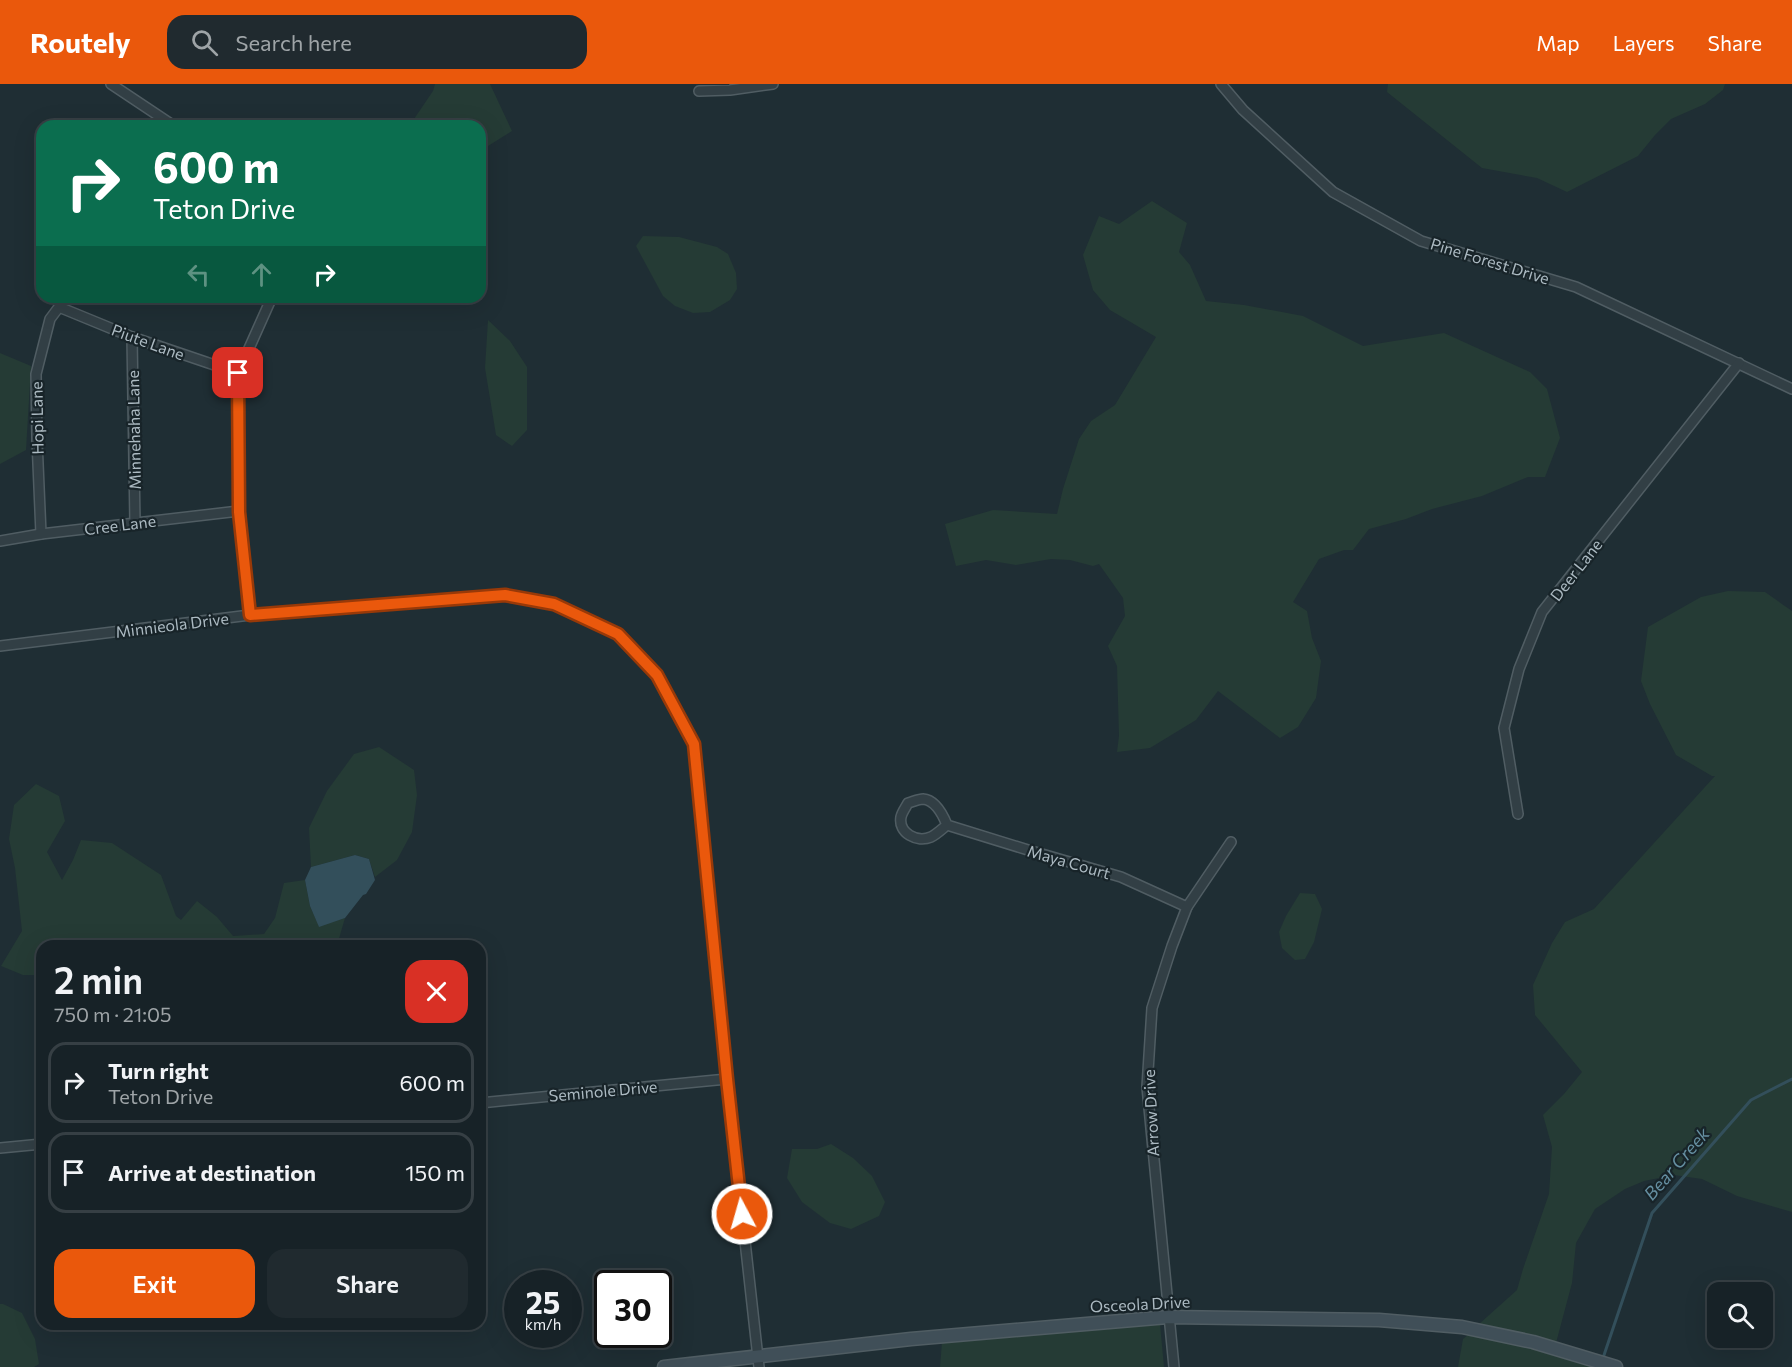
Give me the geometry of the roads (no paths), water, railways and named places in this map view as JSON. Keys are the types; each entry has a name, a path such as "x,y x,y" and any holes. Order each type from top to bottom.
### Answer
{"street":[{"path":"111,84 165,120"},
{"path":"699,91 730,90 773,84"},
{"name":"Pine Forest Drive","path":"1221,84 1243,110 1333,192 1421,241 1576,287 1792,389"},
{"path":"250,615 239,512 238,373 269,303"},
{"name":"Piute Lane","path":"59,307 132,337 238,373"},
{"name":"Hopi Lane","path":"41,534 36,374 50,319 59,307"},
{"name":"Minnehaha Lane","path":"132,337 135,523"},
{"name":"Deer Lane","path":"1518,814 1504,728 1519,669 1542,612 1739,363"},
{"name":"Cree Lane","path":"0,541 41,534 239,512"},
{"name":"Minnieola Drive","path":"0,646 250,615 505,595 554,604 618,634 657,675 694,744 758,1361"},
{"path":"923,799 932,802 941,811 947,825 931,837 919,839 909,836 902,826 902,816 908,804 923,799"},
{"name":"Maya Court","path":"947,825 1121,877 1187,907"},
{"name":"Arrow Drive","path":"1174,1367 1147,1087 1152,1008 1187,907 1231,842"},
{"name":"Seminole Drive","path":"486,1102 727,1079"},
{"path":"0,1149 36,1145"},
{"name":"Osceola Drive","path":"664,1367 758,1361 922,1338 1168,1317 1379,1320 1462,1327 1533,1342 1616,1367"}],"water":[{"path":"355,855 369,859 375,880 345,918 319,927 310,906 305,880 311,867"}],"waterway":[{"name":"Bear Creek","path":"1602,1361 1652,1213 1751,1100 1792,1079"}]}
